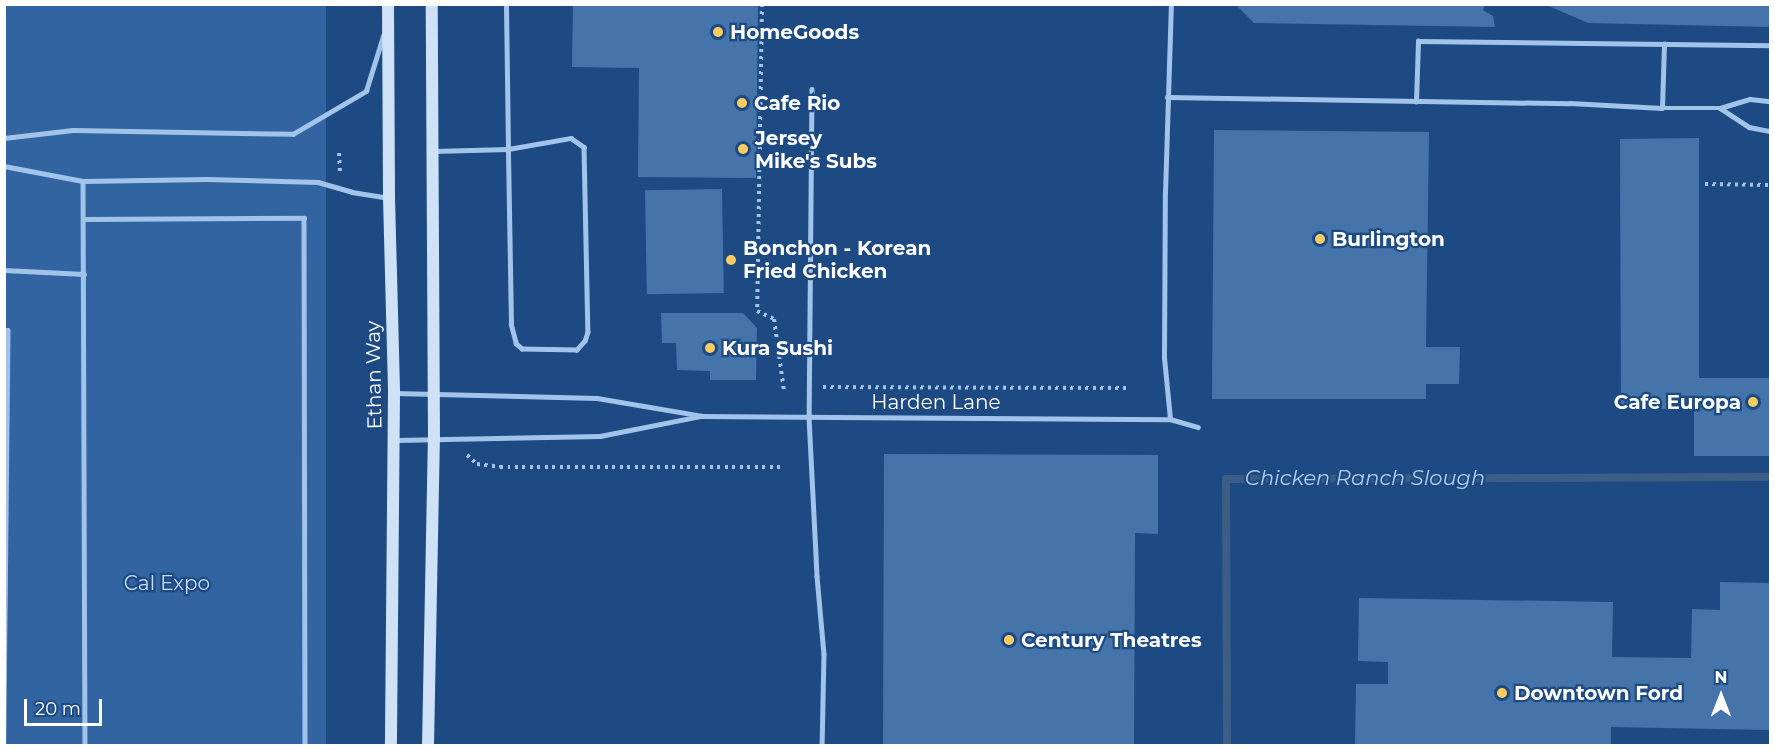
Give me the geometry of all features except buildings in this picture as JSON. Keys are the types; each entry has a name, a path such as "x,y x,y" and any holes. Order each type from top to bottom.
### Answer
{"street":[{"name":"Ethan Way","path":"388,4 389,198 394,393 391,746"},
{"path":"428,746 427,690 434,439 432,4"}],"lane":[{"path":"431,152 508,149 571,138 584,147 588,332 585,341 577,350 522,349 516,344 511,325 508,149 506,4"},
{"path":"1170,419 1164,358 1167,97 1171,4"},
{"path":"4,138 74,130 293,134 366,91 389,19"},
{"path":"1416,102 1418,41 1770,45"},
{"path":"1662,108 1665,44"},
{"path":"812,89 809,417 817,576 824,654 822,746"},
{"path":"1167,97 1570,103 1662,108 1720,108 1750,99 1770,101"},
{"path":"1720,108 1749,127 1770,131"},
{"path":"4,166 83,181 207,179 318,182 352,192 389,198"},
{"path":"83,181 85,746"},
{"path":"84,219 304,218 305,746"},
{"path":"4,270 84,274"},
{"path":"4,330 8,330 4,742"},
{"name":"Harden Lane","path":"394,393 597,398 703,416 1170,419 1198,427"},
{"name":"Harden Lane","path":"394,440 600,436 703,416"}],"path":[{"path":"762,4 757,311 774,320 784,391"},
{"path":"339,153 340,174"},
{"path":"1705,184 1770,185"},
{"path":"838,386 1128,388"},
{"path":"467,455 477,464 500,468 783,468"}],"green space":[{"name":"Cal Expo","path":"4,5 326,5 326,745 4,745"}],"waterway":[{"name":"Chicken Ranch Slough","path":"1227,746 1226,479 1770,477"}],"place":[{"name":"HomeGoods","path":"718,32"},
{"name":"Cafe Rio","path":"742,103"},
{"name":"Jersey Mike's Subs","path":"743,149"},
{"name":"Burlington","path":"1320,239"},
{"name":"Bonchon - Korean Fried Chicken","path":"731,260"},
{"name":"Kura Sushi","path":"710,348"},
{"name":"Cafe Europa","path":"1753,402"},
{"name":"Century Theatres","path":"1009,640"},
{"name":"Downtown Ford","path":"1502,693"}]}
